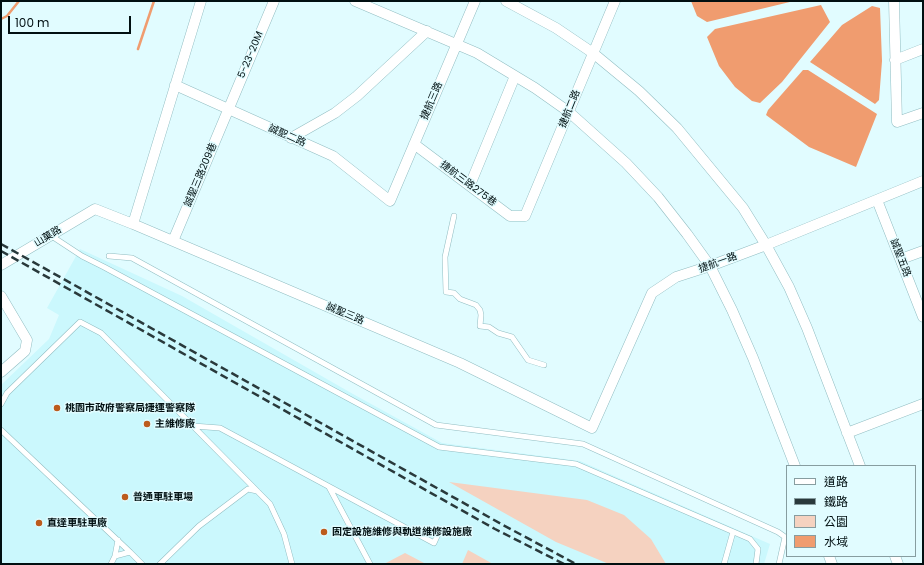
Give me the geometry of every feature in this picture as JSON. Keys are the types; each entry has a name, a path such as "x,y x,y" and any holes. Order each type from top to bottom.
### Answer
{"street":[{"path":"133,224 201,1"},
{"name":"5-23-20M","path":"228,110 274,1"},
{"path":"355,1 476,53 515,76 569,112 626,163 658,197 710,266 732,310 753,358 795,465"},
{"name":"捷航三路","path":"390,201 475,1"},
{"path":"506,1 556,28 593,53 639,91 677,128 743,208 766,245 789,287 807,328 860,465"},
{"name":"捷航二路","path":"525,216 615,1"},
{"path":"894,1 897,122 923,113"},
{"path":"290,138 335,113 357,96 427,31"},
{"path":"895,60 923,49"},
{"path":"470,185 515,76"},
{"name":"誠聖二路","path":"175,85 290,138 333,156 390,201"},
{"name":"誠聖三路209巷","path":"173,241 228,110"},
{"name":"捷航三路275巷","path":"414,144 510,216 525,216"},
{"name":"捷航一路","path":"592,428 652,293 676,277 766,245 923,181"},
{"name":"誠聖五路","path":"877,200 922,314"},
{"name":"誠聖三路","path":"95,209 460,364 592,428"},
{"name":"山菓路","path":"3,261 95,209"},
{"path":"901,259 923,251"},
{"path":"1,296 27,340 25,351 1,372"},
{"path":"847,433 923,404"}],"lane":[{"path":"454,216 445,257 446,292 454,293 460,299 476,305 482,315 480,326 512,337 528,360 544,365"},
{"path":"50,235 82,256 111,270 439,447 576,464 750,539 758,549 756,564"},
{"path":"109,256 132,258 436,425 583,444 778,532 785,537 779,564"},
{"path":"1,404 7,393 80,322 101,332 270,504 284,534 292,564"},
{"path":"193,426 220,428 434,543 439,532"},
{"path":"1,430 142,564"},
{"path":"328,486 370,564"},
{"path":"160,564 199,526 248,489 257,490"},
{"path":"724,564 733,532"},
{"path":"111,564 115,556 118,540"},
{"path":"115,556 130,552"}],"shaded area":[{"path":"80,249 182,296 442,443 580,461 770,544 764,564 1,564 1,385 49,339 59,315 47,308"}],"green space":[{"path":"449,482 587,500 624,515 651,539 666,564 609,564 556,542"},
{"path":"468,550 493,564 462,564"},
{"path":"405,553 426,564 384,564"}],"water":[{"path":"691,1 794,1 707,22 697,16"},
{"path":"821,5 830,22 782,82 760,103 752,101 735,87 719,66 707,37 715,29"},
{"path":"872,6 880,8 882,61 879,100 875,104 810,62 842,25"},
{"path":"803,70 808,70 877,114 856,167 809,147 766,115 768,110"}],"waterway":[{"path":"1,19 7,16 19,1"},
{"path":"138,49 154,1"}],"railway":[{"path":"1,244 503,525 576,564"},
{"path":"1,251 495,529 564,564"}],"place":[{"name":"桃園市政府警察局捷運警察隊","path":"57,408"},
{"name":"主維修廠","path":"147,424"},
{"name":"普通車駐車場","path":"125,497"},
{"name":"直達車駐車廠","path":"39,523"},
{"name":"固定設施維修與軌道維修設施廠","path":"324,532"}]}
